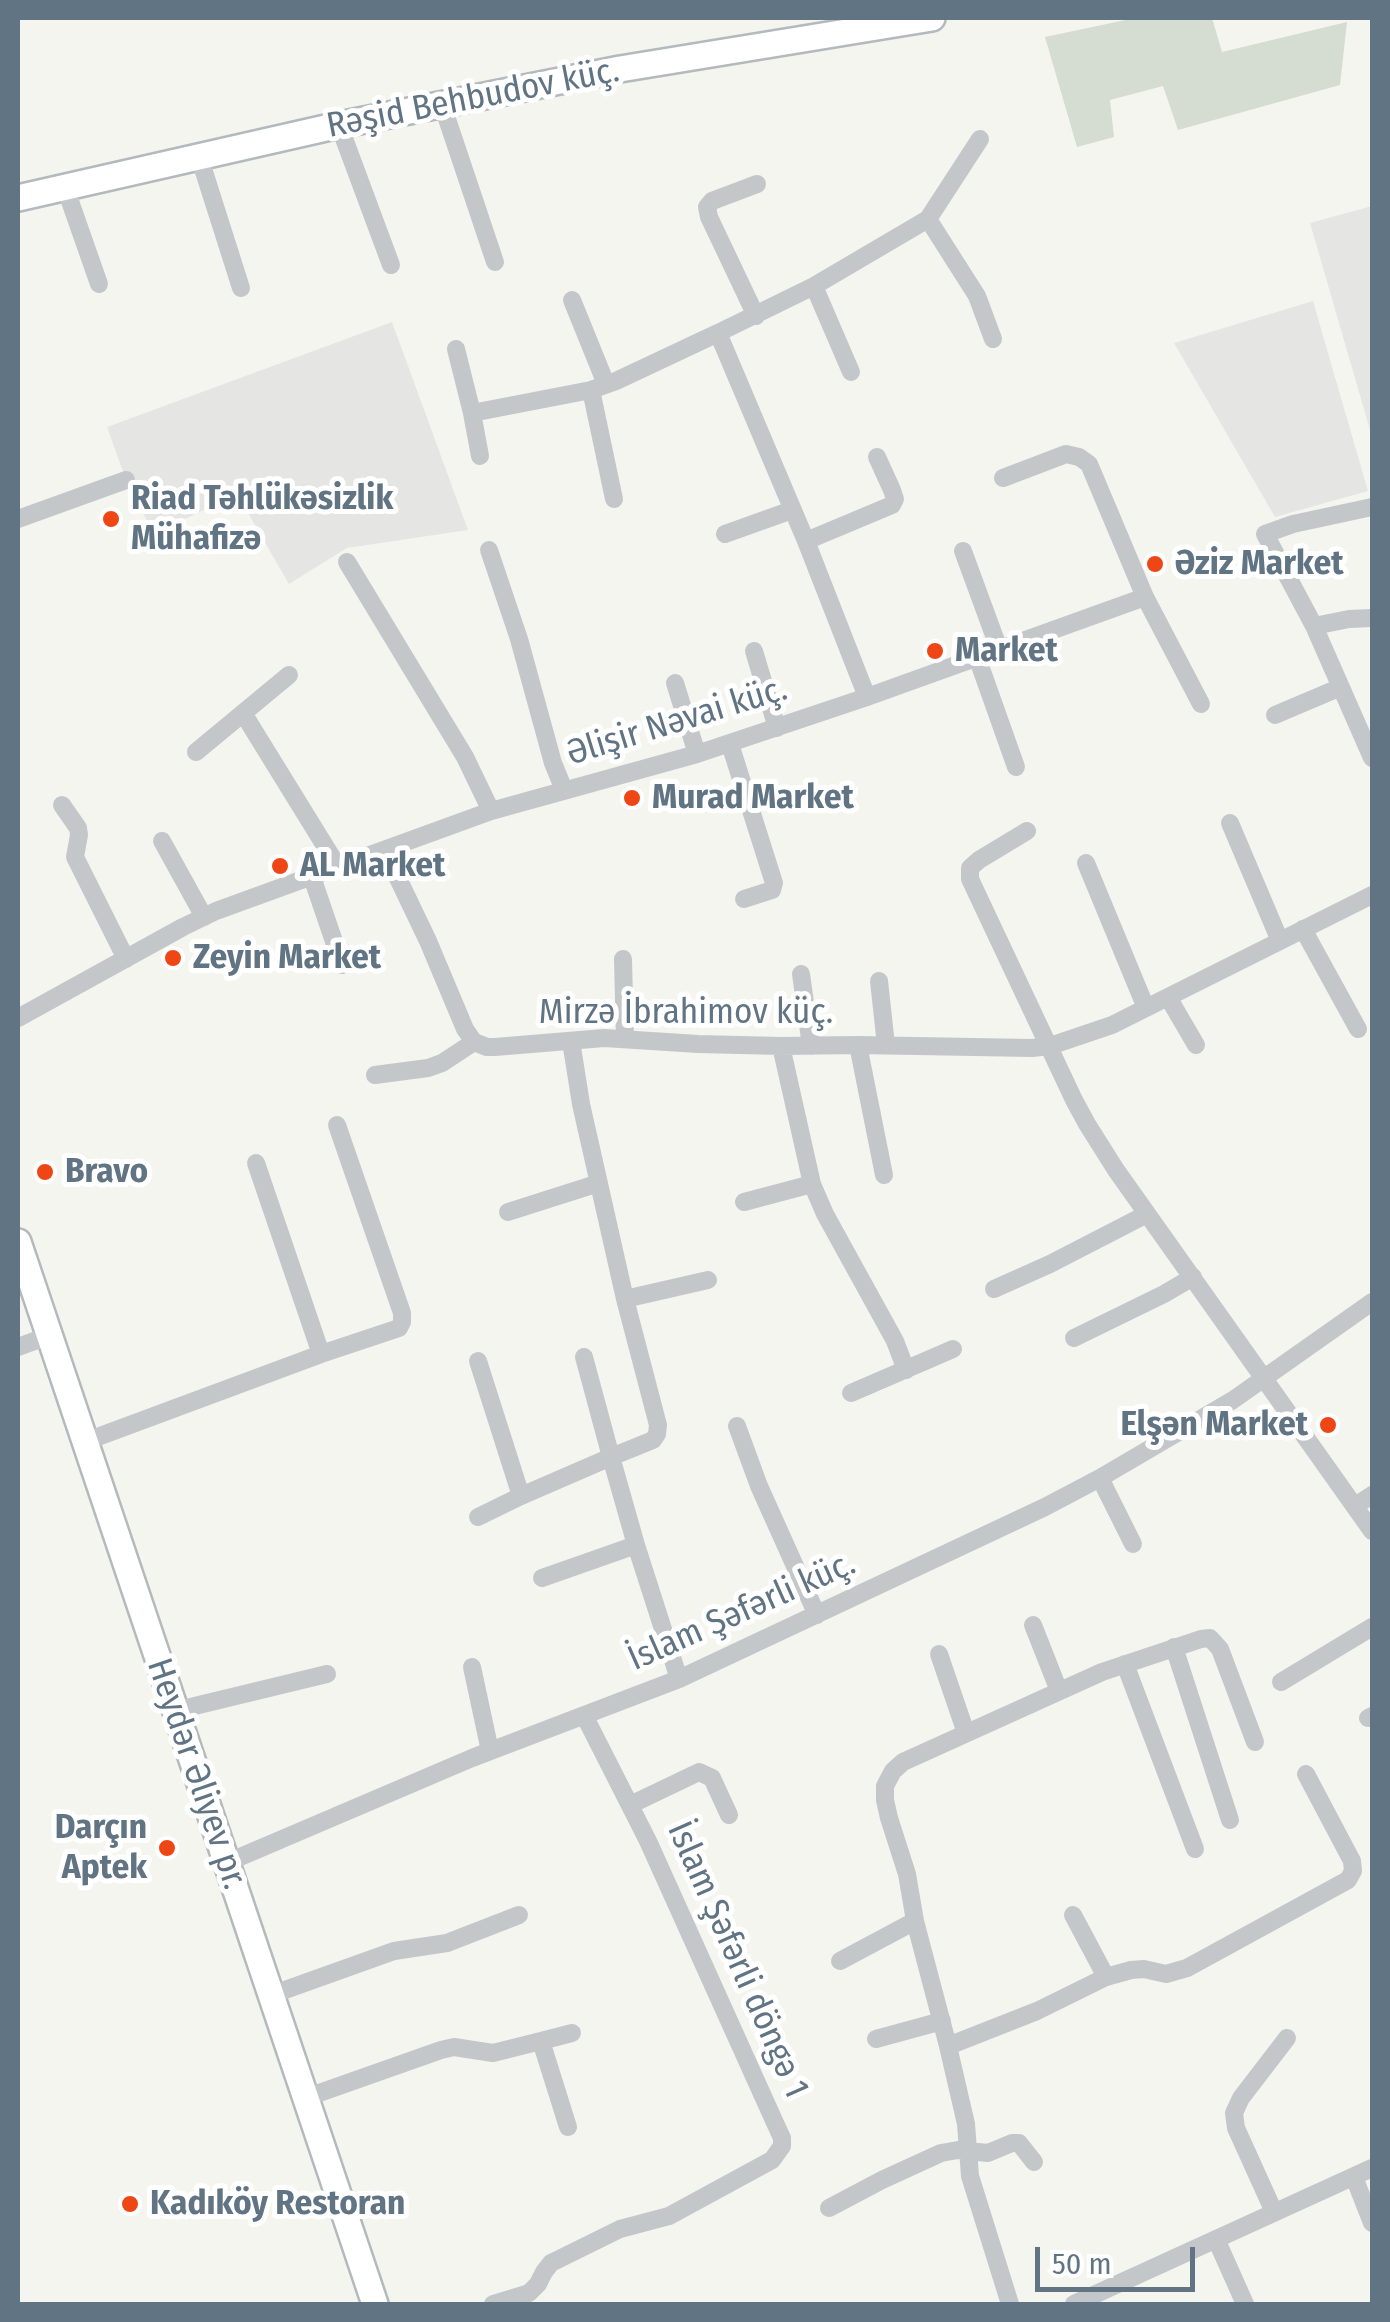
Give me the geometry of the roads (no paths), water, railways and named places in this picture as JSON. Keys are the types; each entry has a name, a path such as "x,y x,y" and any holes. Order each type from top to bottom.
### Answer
{"main road":[{"name":"Rəşid Behbudov küç.","path":"18,198 442,104 620,69 932,18"},
{"name":"Heydər Əliyev pr.","path":"18,1242 375,2304"}],"street":[{"path":"442,104 495,262"},
{"path":"339,125 391,265"},
{"path":"472,413 598,387 814,286 928,220 980,139"},
{"path":"198,156 241,288"},
{"path":"756,316 706,207 712,201 757,184"},
{"path":"65,187 98,284"},
{"path":"928,220 977,296 994,339"},
{"path":"814,286 851,372"},
{"path":"572,300 598,387 614,499"},
{"path":"718,334 867,697"},
{"path":"456,349 480,456"},
{"path":"1003,478 1066,454 1089,464 1145,597 1200,704"},
{"path":"806,542 892,506 895,499 877,457"},
{"path":"18,519 126,480"},
{"path":"1372,507 1265,534 1314,626 1372,758"},
{"path":"725,534 792,510"},
{"path":"489,550 564,790"},
{"path":"963,550 999,649"},
{"path":"347,562 465,757 491,811"},
{"name":"Əlişir Nəvai küç.","path":"18,1018 204,917 491,811 730,744 1145,597"},
{"path":"1314,626 1372,618"},
{"path":"754,651 777,728"},
{"path":"977,657 1016,767"},
{"path":"196,752 289,676"},
{"path":"675,683 697,754"},
{"path":"1275,714 1340,686"},
{"path":"243,713 338,868"},
{"path":"730,744 774,882 772,890 744,899"},
{"path":"62,805 78,828 74,857 126,959"},
{"path":"1230,823 1280,940"},
{"path":"1027,831 979,860 970,868 970,879 1086,1124 1372,1531"},
{"path":"162,841 204,917"},
{"path":"375,1074 428,1068 474,1042 386,850"},
{"path":"1086,862 1146,1008"},
{"path":"312,877 342,965"},
{"name":"Mirzə İbrahimov küç.","path":"474,1042 496,1047 625,1039 781,1046 1050,1046 1112,1025 1372,895"},
{"path":"1304,929 1358,1029"},
{"path":"622,960 625,1039"},
{"path":"801,974 810,1046"},
{"path":"879,981 886,1045"},
{"path":"1168,997 1196,1045"},
{"path":"478,1517 652,1440 657,1434 570,1041"},
{"path":"858,1045 884,1175"},
{"path":"781,1046 812,1184 895,1341 906,1370"},
{"path":"84,1442 399,1328 402,1313 336,1125"},
{"path":"256,1162 321,1354"},
{"path":"508,1212 599,1183"},
{"path":"744,1202 812,1184"},
{"path":"994,1289 1148,1214"},
{"path":"1074,1338 1193,1277"},
{"path":"625,1299 708,1280"},
{"name":"İslam Şəfərli küç.","path":"226,1862 680,1678 1045,1507 1265,1379 1372,1302"},
{"path":"18,1348 48,1336"},
{"path":"851,1394 954,1349"},
{"path":"584,1358 636,1545 680,1678"},
{"path":"478,1362 521,1496"},
{"path":"737,1426 817,1615"},
{"path":"1100,1478 1133,1544"},
{"path":"1355,1506 1372,1495"},
{"path":"542,1578 636,1545"},
{"path":"1033,1626 1059,1691"},
{"path":"1280,1682 1372,1627"},
{"path":"1010,2304 972,2184 966,2124 915,1921 907,1874 884,1800 885,1786 903,1762 1059,1691 1201,1639 1210,1638 1216,1643 1255,1742"},
{"path":"1174,1647 1230,1820"},
{"path":"939,1654 966,1733"},
{"path":"1125,1664 1195,1849"},
{"path":"472,1667 490,1752"},
{"path":"174,1710 327,1674"},
{"name":"İslam Şəfərli döngə 1","path":"493,2304 529,2293 552,2263 620,2229 669,2216 772,2160 782,2146 776,2124 630,1805 584,1716"},
{"path":"630,1805 699,1772 712,1778 729,1815"},
{"path":"948,2046 1106,1977 1131,1970 1166,1974 1186,1968 1348,1880 1353,1871 1352,1861 1306,1774"},
{"path":"270,1995 394,1951 446,1944 519,1914"},
{"path":"1073,1915 1106,1977"},
{"path":"840,1961 915,1921"},
{"path":"876,2038 942,2022"},
{"path":"306,2098 441,2050 493,2053 572,2033"},
{"path":"1274,2212 1236,2128 1234,2113 1240,2098 1286,2038"},
{"path":"541,2041 568,2127"},
{"path":"829,2208 930,2158 958,2150 988,2154 1019,2143 1034,2162"},
{"path":"1074,2304 1372,2168"},
{"path":"1354,2177 1372,2223"},
{"path":"1216,2238 1245,2304"}],"place":[{"name":"Riad Təhlükəsizlik Mühafizə","path":"111,519"},
{"name":"Əziz Market","path":"1155,564"},
{"name":"Market","path":"935,651"},
{"name":"Murad Market","path":"632,798"},
{"name":"AL Market","path":"280,866"},
{"name":"Zeyin Market","path":"173,958"},
{"name":"Bravo","path":"45,1172"},
{"name":"Elşən Market","path":"1328,1425"},
{"name":"Darçın Aptek","path":"167,1848"},
{"name":"Kadıköy Restoran","path":"130,2204"}]}
